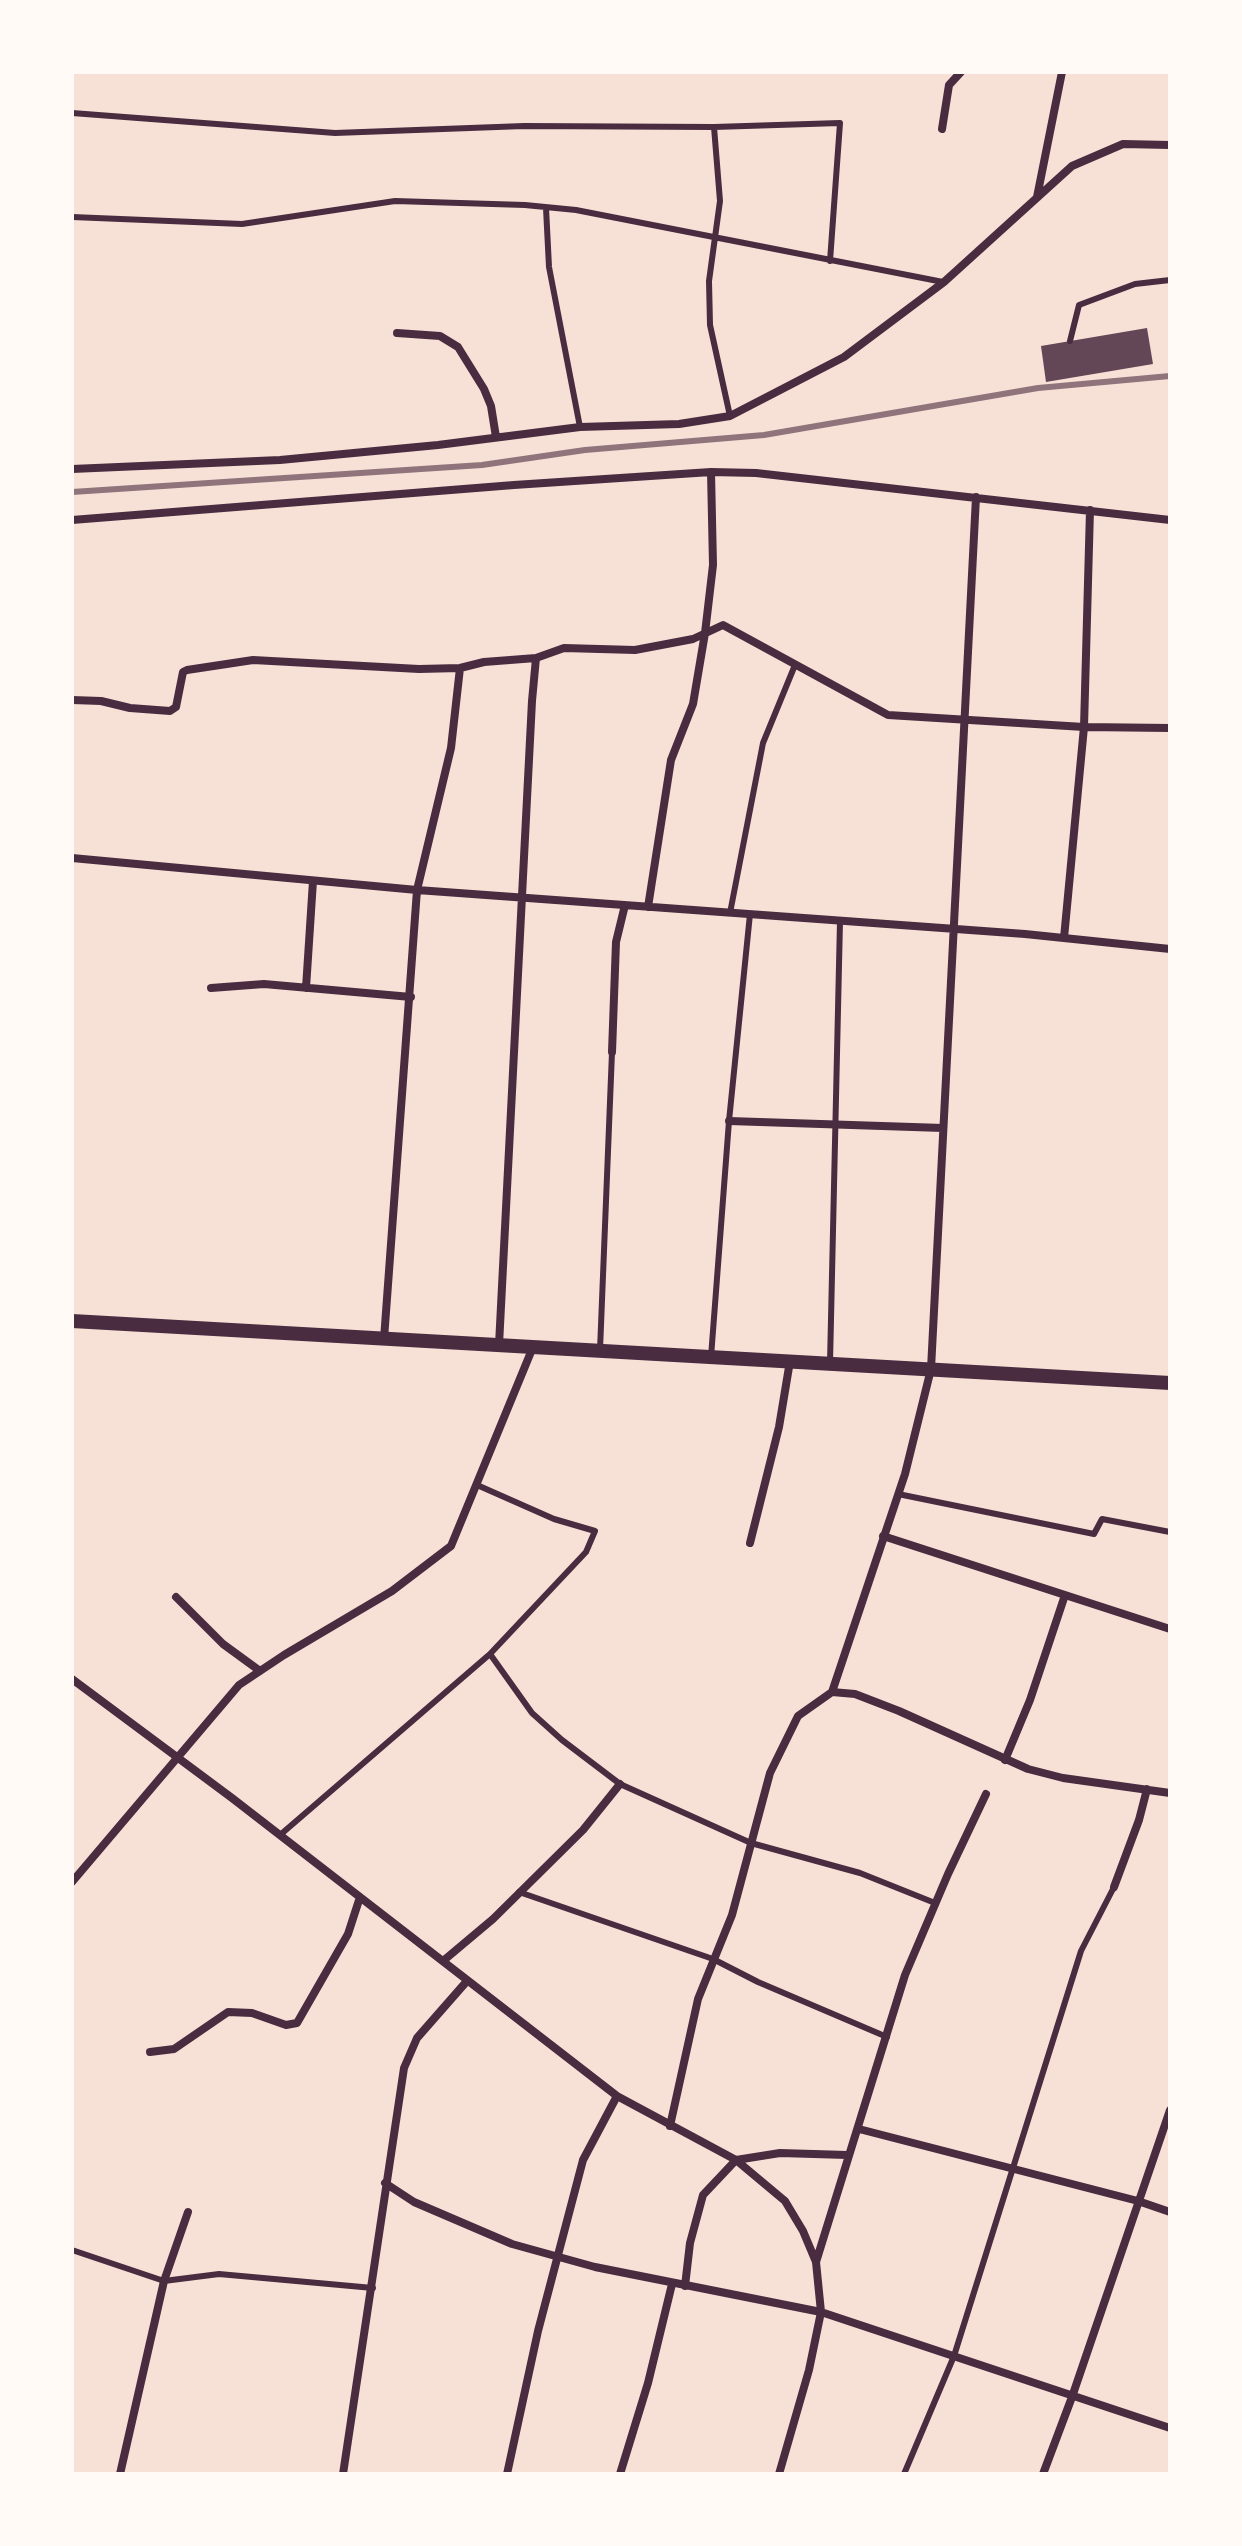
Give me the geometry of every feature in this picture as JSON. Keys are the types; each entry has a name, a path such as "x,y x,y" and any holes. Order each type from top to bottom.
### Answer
{"street":[{"path":"942,129 949,85 961,72"},
{"path":"1036,198 1062,72"},
{"path":"72,469 280,460 580,427 679,424 730,416 844,357 944,282 1072,166 1123,144 1170,145"},
{"path":"397,333 440,336 458,347 484,389 491,406 496,437"},
{"path":"648,907 671,760 693,704 705,633 713,565 711,472"},
{"path":"72,520 711,472 756,473 1170,520"},
{"path":"670,2126 698,1999 732,1915 770,1773 798,1716 832,1692 898,1494 931,1369 976,497"},
{"path":"1064,938 1084,727 1090,510"},
{"path":"72,700 170,711 176,707 183,672 187,670 253,660 388,668 460,668 484,662 536,658 564,648 635,650 693,639 723,625 888,715 965,722 1170,728"},
{"path":"499,1345 536,658"},
{"path":"384,1340 417,890 451,748 460,668"},
{"path":"72,858 417,890 953,929 1170,949"},
{"path":"306,988 313,881"},
{"path":"612,1052 616,942 625,905"},
{"path":"211,988 264,984 411,997"},
{"path":"729,1121 943,1128"},
{"path":"72,1321 1170,1383"},
{"path":"72,1882 239,1685 392,1591 451,1546 533,1347"},
{"path":"750,1543 779,1427 790,1361"},
{"path":"883,1536 1170,1629"},
{"path":"1005,1760 1030,1700 1065,1595"},
{"path":"176,1597 223,1644 260,1671"},
{"path":"72,1679 280,1835 617,2096 736,2160 785,2201 803,2231 816,2262 821,2312 809,2370 779,2474"},
{"path":"832,1692 855,1694 1005,1760 1063,1778 1170,1793"},
{"path":"443,1961 493,1919 583,1830 620,1784"},
{"path":"1114,1887 1147,1789"},
{"path":"816,2262 905,1975 986,1794"},
{"path":"150,2052 174,2049 228,2012 252,2013 286,2025 297,2023 348,1934 360,1897"},
{"path":"343,2474 404,2068 417,2038 467,1981"},
{"path":"507,2474 538,2331 583,2160 617,2096"},
{"path":"1043,2474 1170,2110"},
{"path":"859,2129 1170,2212"},
{"path":"685,2286 690,2243 703,2195 736,2160 780,2153 847,2155"},
{"path":"385,2183 414,2202 474,2230 557,2258 672,2284 821,2312 1170,2428"},
{"path":"120,2474 164,2281 188,2212"},
{"path":"620,2474 648,2383 672,2284"}],"lane":[{"path":"72,113 335,133 524,126 714,127 840,123 830,261"},
{"path":"714,127 720,201 709,281 710,325 730,416"},
{"path":"72,217 242,224 395,201 525,205 576,210 944,282"},
{"path":"546,208 549,267 580,427"},
{"path":"1070,341 1079,305 1135,284 1170,280"},
{"path":"730,913 763,743 795,665"},
{"path":"711,1357 729,1121 750,914"},
{"path":"830,1363 840,921"},
{"path":"600,1350 612,1052"},
{"path":"280,1835 490,1654 586,1552 595,1531 554,1519 477,1485"},
{"path":"898,1494 1094,1534 1102,1519 1170,1532"},
{"path":"490,1654 532,1713 620,1784 751,1843 860,1873 935,1903"},
{"path":"904,2474 954,2356 1081,1951 1114,1887"},
{"path":"519,1892 713,1959 758,1982 887,2037"},
{"path":"72,2250 164,2281 219,2274 373,2288"}],"building":[{"path":"1147,328 1153,364 1046,382 1041,346"}],"railway":[{"path":"72,492 482,465 585,450 764,435 1038,388 1170,376"}]}
